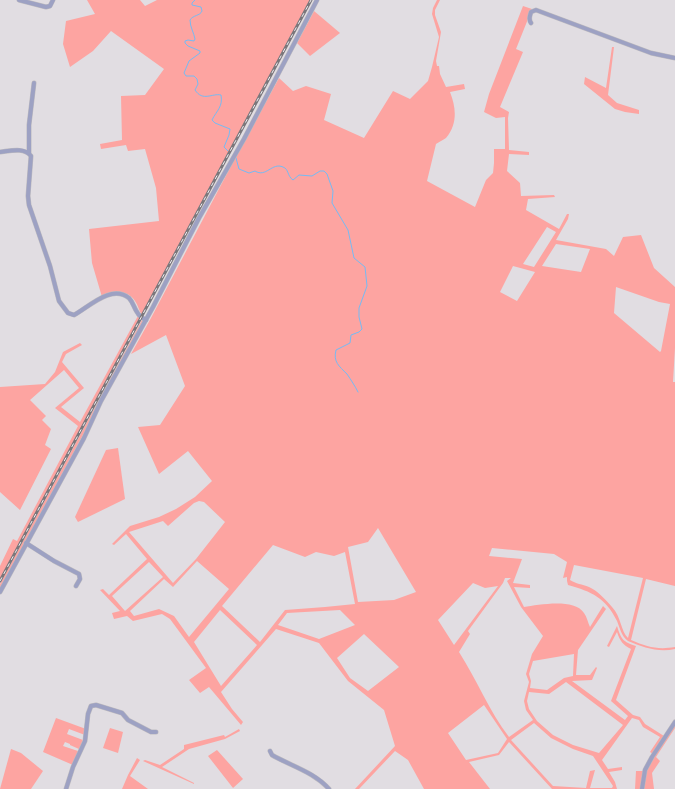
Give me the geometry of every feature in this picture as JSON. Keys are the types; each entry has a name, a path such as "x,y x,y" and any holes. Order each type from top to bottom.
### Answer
{"street":[{"path":"19,0 46,7 51,5 53,0"},
{"path":"0,592 317,0"},
{"path":"531,23 529,17 531,12 536,10 651,53 675,58"},
{"path":"34,83 29,125 31,163 28,196 29,205 50,266 57,296 68,313 74,315 104,296 122,295 131,300 138,314 146,320"},
{"path":"0,152 17,150 29,153"},
{"path":"26,543 54,561 80,574 80,579 76,586"},
{"path":"66,789 73,767 85,741 90,706 96,705 122,713 128,720 152,732 156,732"},
{"path":"642,789 645,770 675,722"},
{"path":"270,751 275,757 319,780 328,789"}],"shaded area":[{"path":"87,0 140,0 145,6 157,0 310,0 142,315 132,297 124,293 115,293 102,297 92,263 89,229 159,221 156,188 145,149 128,151 126,145 101,149 100,144 122,140 121,96 145,95 164,69 111,31 93,51 70,67 63,44 66,21 95,14"},
{"path":"437,0 440,0 435,10 435,15 441,32 436,61 440,74 446,87 464,84 465,89 450,92 455,109 453,127 446,138 436,144 427,181 475,207 486,180 493,173 494,149 505,149 505,117 496,118 484,112 489,94 523,6 532,9 516,49 523,52 500,107 509,112 509,150 529,152 529,155 509,154 507,171 520,183 521,196 554,195 555,197 528,199 526,210 559,229 567,214 569,214 556,240 606,249 614,256 623,237 641,235 654,268 675,287 673,382 675,382 675,586 646,579 631,640 653,647 675,647 675,649 657,650 628,641 622,634 608,606 603,601 591,593 568,585 567,577 563,578 567,562 554,554 492,548 489,556 522,559 513,583 530,585 530,588 514,587 524,607 547,604 573,605 584,613 590,627 603,606 606,609 578,650 576,675 590,675 596,667 592,680 572,681 625,720 628,716 611,701 631,649 622,642 617,632 609,647 607,646 617,626 623,639 636,646 616,700 633,715 640,717 645,724 664,736 653,754 650,752 660,737 643,727 639,720 632,718 602,760 608,769 622,767 622,770 609,772 617,789 552,789 509,742 499,755 469,762 490,789 424,789 408,760 395,751 359,789 355,789 395,746 384,710 348,681 319,643 276,629 221,692 243,722 241,725 209,687 200,693 189,680 206,668 170,619 162,614 133,621 127,616 114,619 112,613 120,611 100,590 103,589 109,595 147,559 126,534 114,545 112,544 130,526 159,517 176,509 195,497 212,481 188,451 159,474 138,427 160,425 185,386 166,335 131,354 279,78 293,91 306,86 331,94 324,120 364,138 393,91 410,99 428,81 439,37 432,14","holes":["547,227 556,232 534,267 523,264","556,244 590,249 581,272 542,266","513,266 535,272 517,301 500,292","616,287 670,304 660,352 614,313","199,501 204,502 225,522 196,559 173,583 129,532 163,521 168,526 194,503","378,528 416,592 394,600 358,602 348,547 368,542","273,545 305,557 316,552 334,556 345,552 355,604 285,610 260,642 222,606","197,561 229,589 189,637 174,616 159,609 134,616 130,611 164,579 173,587","149,562 163,577 125,611 112,596","574,565 643,578 628,638 615,611 599,593 570,580","505,578 511,578 507,581 521,607 543,636 532,654 526,674 529,682 524,701 526,710 533,720 509,737 495,717 459,652 470,634 468,631","473,583 485,588 498,586 454,645 438,620","220,610 257,645 221,686 194,642","340,610 355,625 319,639 278,625 287,613","364,634 399,667 368,691 350,678 337,658","574,654 573,676 564,678 547,690 530,688 529,674 533,661","566,682 623,725 599,753 573,745 553,735 537,721 529,709 527,701 529,692 549,694","484,705 507,739 498,753 466,760 448,733","534,723 551,738 593,756 613,786 612,788 590,788 595,770 590,771 586,788 553,786 511,740"]},
{"path":"314,11 340,33 310,56 297,43"},
{"path":"612,47 614,47 608,95 617,103 639,110 639,114 615,109 584,84 585,77 606,88"},
{"path":"139,314 141,317 0,580 0,566 13,539 17,541 78,426 55,408 79,388 64,370 30,400 46,416 42,420 51,429 45,445 51,449 20,510 0,492 0,387 45,384 55,372 63,352 80,343 82,345 66,354 62,362 84,388 61,407 80,422"},
{"path":"143,318 145,320 0,589 0,584"},
{"path":"118,448 125,499 78,522 75,517 106,450"},
{"path":"56,718 86,729 85,735 69,729 67,734 83,740 79,749 65,742 63,746 78,751 73,765 43,752"},
{"path":"675,725 675,728 656,757 660,761 652,773 654,789 635,789 636,771 647,771 648,765"},
{"path":"110,728 123,732 118,753 103,748"},
{"path":"239,729 240,731 225,739 189,749 162,767 194,784 143,761 160,765 184,749 184,745 224,735 225,737"},
{"path":"11,749 21,753 43,771 31,789 0,789"},
{"path":"217,750 243,779 233,788 208,756"},
{"path":"137,758 140,760 130,776 148,789 122,789 128,775"}],"waterway":[{"path":"195,0 192,5 201,7 202,11 190,20 194,41 188,40 185,43 200,51 200,53 189,61 184,73 186,76 194,76 197,79 198,84 195,90 201,96 221,95 220,106 212,120 230,129 224,147 228,151"},
{"path":"236,158 239,169 249,173 255,171 262,173 279,166 286,169 293,180 299,175 312,176 320,171 324,171 327,174 333,191 332,203 348,230 354,258 365,267 367,286 359,308 362,329 351,335 350,343 336,350 335,354 337,364 347,374 358,392"}],"railway":[{"path":"0,581 311,0"}]}
